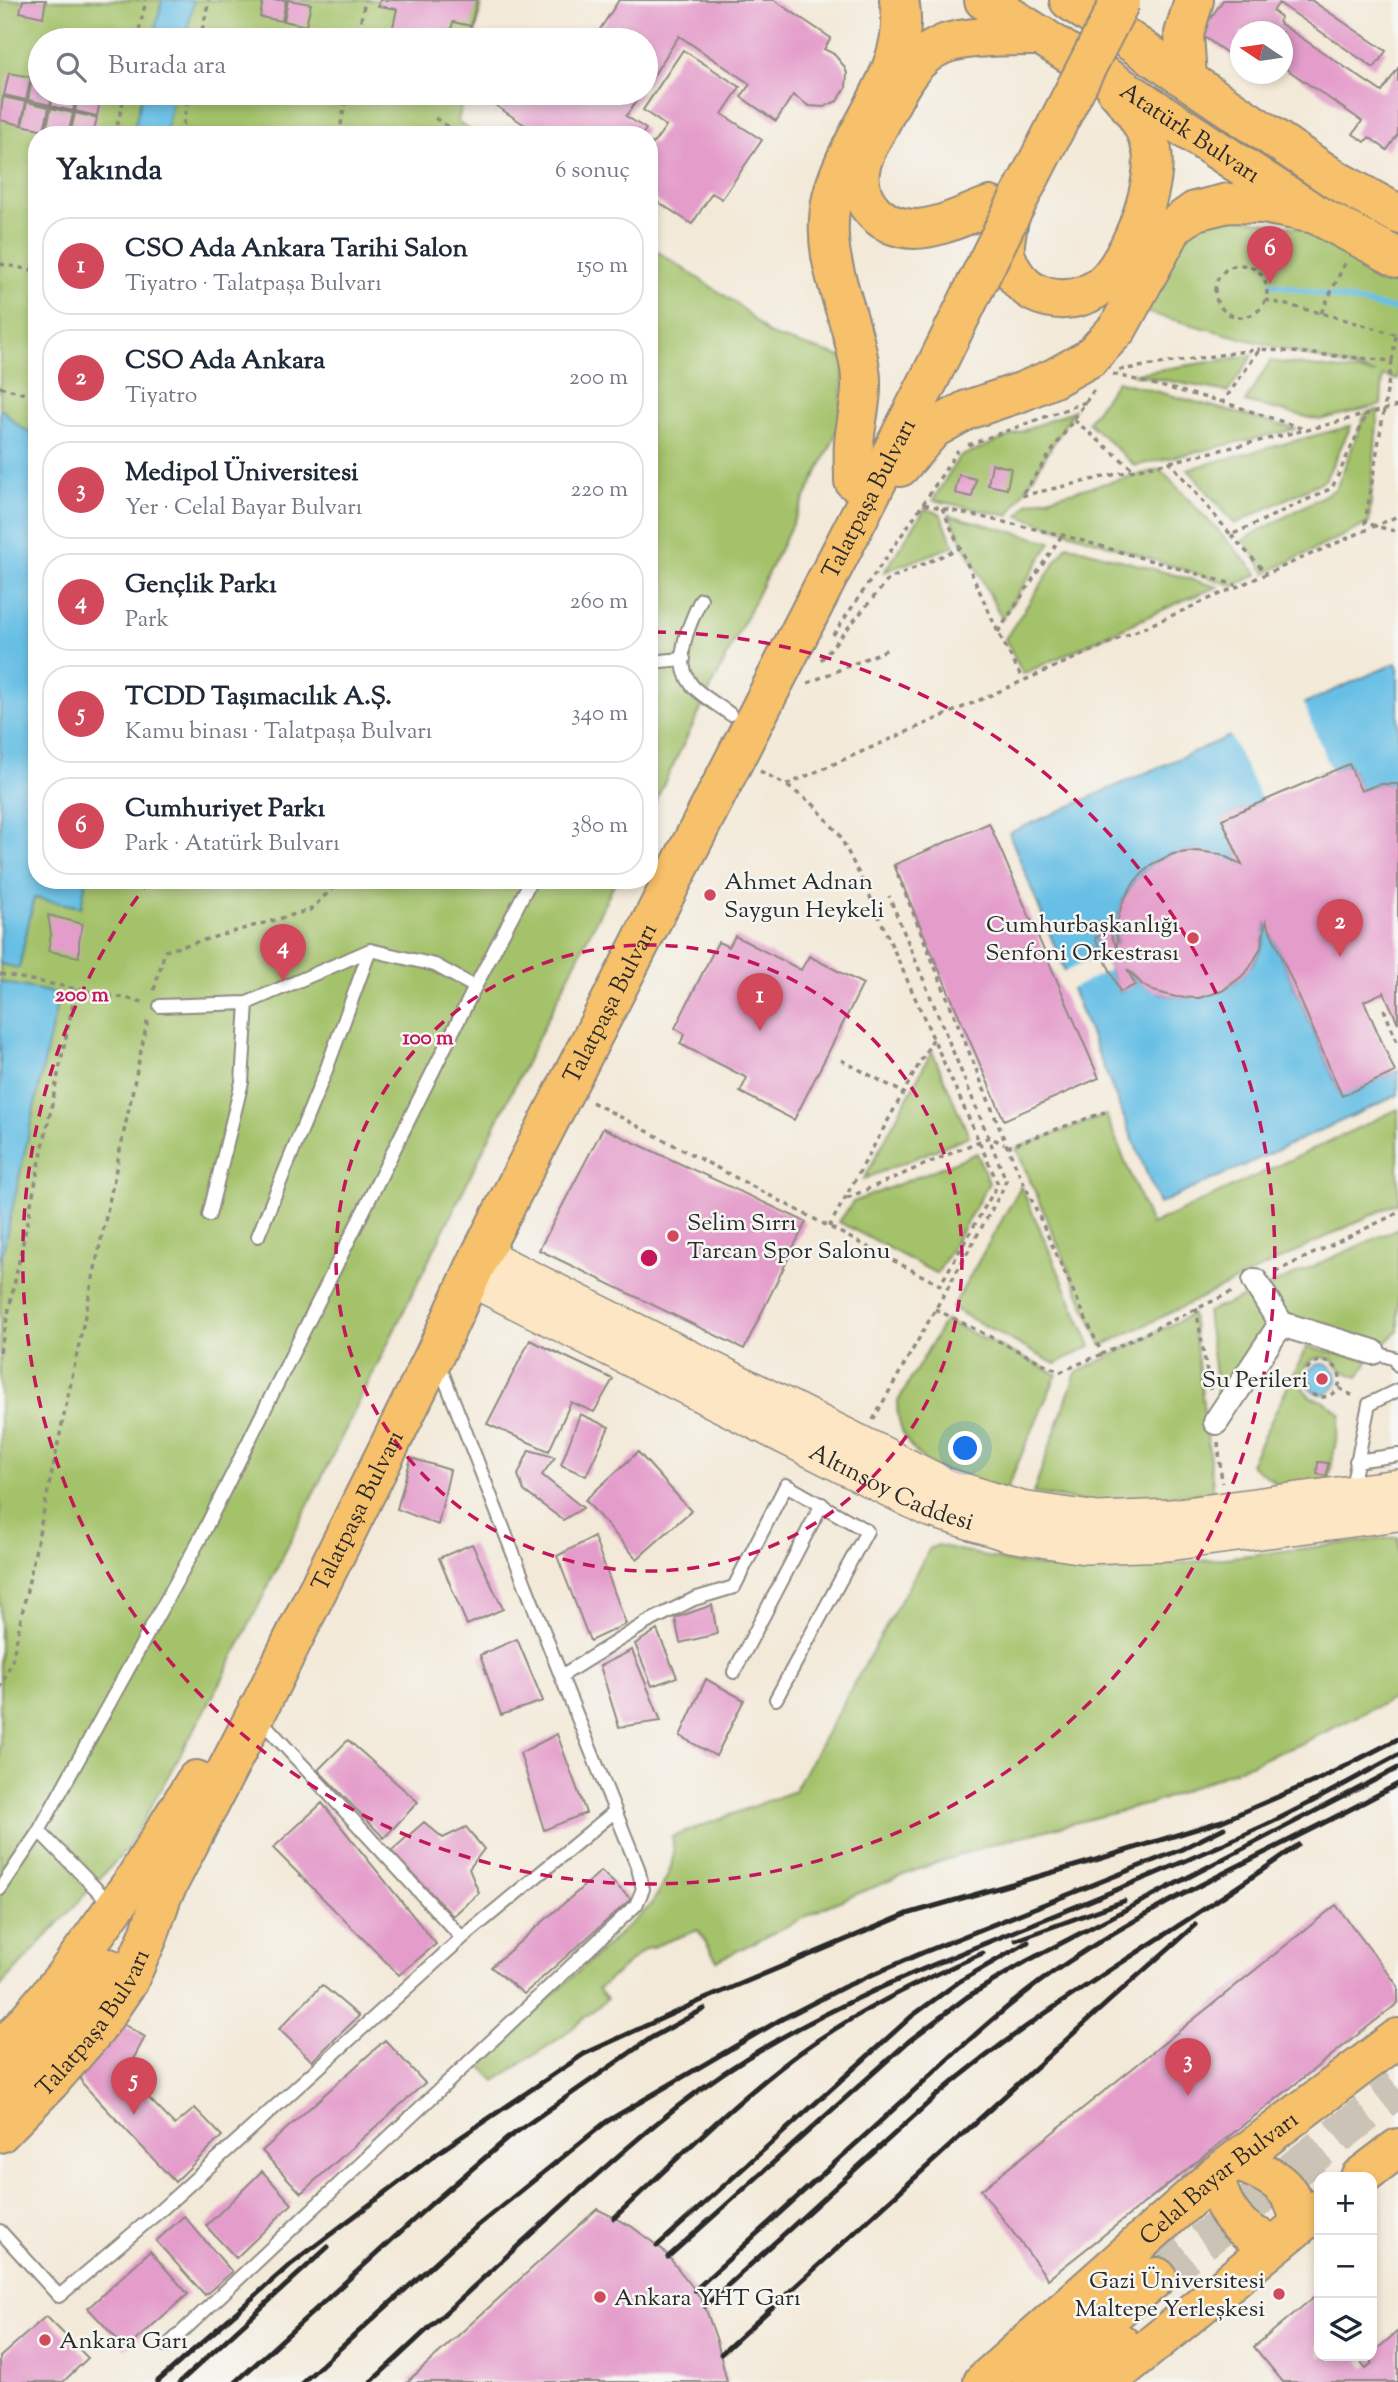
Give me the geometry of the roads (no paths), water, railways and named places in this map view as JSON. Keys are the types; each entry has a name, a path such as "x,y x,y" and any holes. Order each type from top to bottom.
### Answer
{"main road":[{"path":"899,0 901,37 895,62 856,137 840,173 832,200 830,254 835,279 855,340 861,372 860,406 854,444 863,486 903,465 933,429 967,410 1021,392 1090,358 1118,328 1174,226 1195,211 1228,203 1264,204 1315,214"},
{"name":"Atatürk Bulvarı","path":"984,0 1315,214 1398,258"},
{"name":"Atatürk Bulvarı","path":"1069,0 1336,180 1398,214"},
{"name":"Talatpaşa Bulvarı","path":"0,2053 135,1892 256,1714 435,1354 475,1266 734,759 863,486 1000,212 1093,0"},
{"name":"Talatpaşa Bulvarı","path":"1000,212 1121,0"},
{"path":"1187,78 1184,34 1194,0"},
{"path":"1042,36 1005,36 944,43 928,52 906,74 866,151 860,171 861,192 869,208 881,220 899,228 917,229 1000,212 1004,249 1016,276 1030,291 1048,298 1066,300 1090,293 1112,276 1147,207 1152,152 1136,113 1103,75"},
{"name":"Talatpaşa Bulvarı","path":"658,858 730,714 863,486"},
{"name":"Talatpaşa Bulvarı","path":"0,2093 89,1995 135,1892 241,1696 643,889"},
{"name":"Talatpaşa Bulvarı","path":"0,2016 72,1934 135,1892"},
{"name":"Talatpaşa Bulvarı","path":"0,2133 96,2029 129,1980 148,1937 135,1892"},
{"name":"Celal Bayar Bulvarı","path":"982,2382 1225,2168 1398,2038"},
{"path":"1367,2172 1398,2148"},
{"path":"1225,2168 1264,2171 1277,2180 1290,2194 1298,2211 1298,2225 1261,2240 1253,2235 1227,2212 1219,2195 1225,2168"},
{"path":"1107,2382 1298,2225"},
{"name":"Celal Bayar Bulvarı","path":"1031,2382 1165,2287 1073,2382"}],"street":[{"name":"Altınsoy Caddesi","path":"475,1266 860,1443 944,1485 1021,1509 1098,1520 1171,1517 1398,1487"},
{"name":"Altınsoy Caddesi","path":"475,1266 927,1508 1010,1534 1085,1546 1168,1543 1353,1491 1398,1513"},
{"path":"1255,1281 1281,1324 1373,1352"},
{"path":"1216,1422 1281,1324"}],"lane":[{"path":"701,599 685,633 684,659 691,684 730,714"},
{"path":"658,661 684,659"},
{"path":"0,1889 39,1831 202,1535 475,986 526,889"},
{"path":"155,1005 247,1003 370,950 435,965 475,986"},
{"path":"258,1236 325,1073 370,950"},
{"path":"209,1215 242,1082 247,1003"},
{"path":"1373,1352 1396,1359 1398,1365"},
{"path":"167,2346 636,1906 643,1889 435,1354"},
{"path":"1353,1491 1368,1404 1398,1391"},
{"path":"1353,1491 1398,1455"},
{"path":"561,1676 658,1617 694,1599 734,1587 786,1485 867,1531 776,1699"},
{"path":"734,1672 822,1504"},
{"path":"256,1714 462,1938"},
{"path":"0,2231 59,2296 162,2209 462,1938 614,1812"},
{"path":"39,1831 135,1892"}],"water":[{"path":"162,0 194,0 188,28 156,28"},
{"path":"139,105 171,105 167,126 135,126"},
{"path":"0,410 28,432 28,889 84,889 81,907 34,898 19,968 0,964"},
{"path":"1396,663 1398,784 1379,784 1361,791 1349,764 1223,819 1242,866 1218,855 1194,852 1172,855 1153,864 1136,879 1124,898 1118,922 1117,948 1109,931 1095,938 1120,992 1134,985 1128,970 1147,986 1168,995 1191,997 1214,993 1234,982 1250,967 1262,946 1266,921 1341,1095 1398,1071 1398,1095 1159,1204 1009,833"},
{"path":"0,982 59,994 0,1266"},
{"name":"Su Perileri","path":"1322,1364 1333,1368 1337,1379 1333,1390 1322,1394 1311,1390 1307,1379 1311,1368"}],"waterway":[{"path":"1272,284 1398,310"}],"tunnel":[{"path":"1157,2277 1398,2088"}],"railway":[{"path":"1314,1782 1398,1739"},
{"path":"371,2382 629,2146 674,2109 745,2059 833,2010 879,1989 1257,1829 1398,1755"},
{"path":"668,2257 909,2041 967,1997 1027,1961 1398,1768"},
{"path":"157,2382 290,2265 439,2152 584,2054 700,2001 907,1914 1222,1821 1322,1778"},
{"path":"695,2290 965,2044 1046,1977 1148,1913 1398,1784"},
{"path":"303,2382 460,2240 606,2122 780,2020 844,1987 1180,1850 1224,1828"},
{"path":"705,2306 936,2096 979,2061 1068,1998 1298,1845"},
{"path":"1016,1940 1124,1901"},
{"path":"721,2354 1195,1925"},
{"path":"657,2246 912,2016 960,1981 1028,1942"},
{"path":"614,2218 729,2111 801,2052 844,2023 889,1998 983,1953"},
{"path":"236,2382 431,2204 508,2138 651,2038 704,2009"},
{"path":"180,2382 328,2247"}],"place":[{"name":"Cumhuriyet Parkı","path":"1270,284"},
{"name":"Ahmet Adnan Saygun Heykeli","path":"710,895"},
{"name":"Cumhurbaşkanlığı Senfoni Orkestrası","path":"1193,938"},
{"name":"CSO Ada Ankara","path":"1340,957"},
{"name":"Gençlik Parkı","path":"283,982"},
{"name":"CSO Ada Ankara Tarihi Salon","path":"760,1031"},
{"name":"Selim Sırrı Tarcan Spor Salonu","path":"673,1236"},
{"name":"Su Perileri","path":"1322,1379"},
{"name":"Medipol Üniversitesi","path":"1188,2096"},
{"name":"TCDD Taşımacılık A.Ş.","path":"134,2115"},
{"name":"Gazi Üniversitesi Maltepe Yerleşkesi","path":"1279,2294"},
{"name":"Ankara YHT Garı","path":"600,2297"},
{"name":"Ankara Garı","path":"45,2340"}]}
